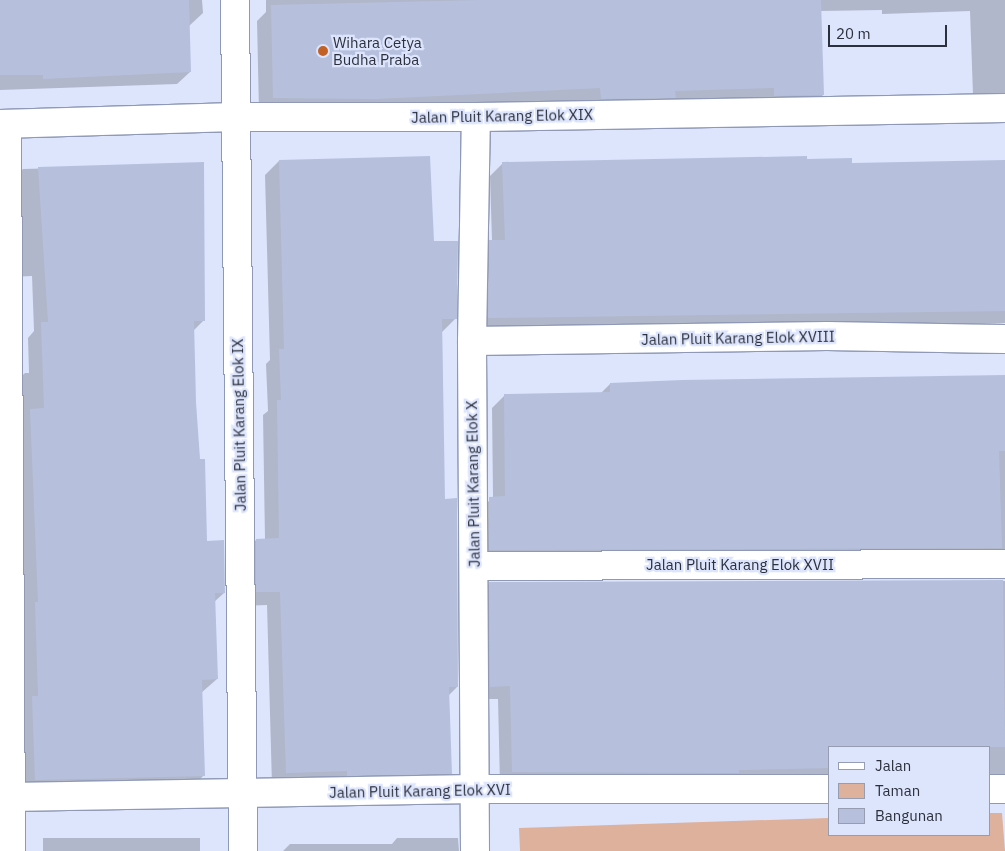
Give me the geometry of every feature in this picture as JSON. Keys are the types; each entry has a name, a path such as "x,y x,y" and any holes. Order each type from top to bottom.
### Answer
{"street":[{"name":"Jalan Pluit Karang Elok IX","path":"235,0 243,851"},
{"name":"Jalan Pluit Karang Elok XIX","path":"3,124 236,117 476,117 1005,108"},
{"name":"Jalan Pluit Karang Elok X","path":"475,851 472,341 476,117"},
{"path":"3,124 5,676 11,851"},
{"name":"Jalan Pluit Karang Elok XVIII","path":"472,341 827,336 1005,340"},
{"name":"Jalan Pluit Karang Elok XVII","path":"474,566 1005,564"},
{"name":"Jalan Pluit Karang Elok XVI","path":"10,797 474,789 828,789"},
{"path":"990,789 1005,789"}],"green space":[{"path":"990,813 1002,813 1005,851 520,851 519,828 828,818 828,836 990,836"}],"building":[{"path":"0,0 189,0 191,72 43,79 43,75 0,75"},
{"path":"481,0 821,0 824,95 774,96 774,88 675,91 676,98 601,99 600,88 376,99 273,98 271,5"},
{"path":"430,156 434,241 458,241 457,319 442,319 445,499 457,498 458,687 449,687 452,774 347,776 347,771 286,773 280,592 256,592 256,539 279,538 277,400 281,400 279,349 284,349 279,160"},
{"path":"807,156 807,159 852,158 852,163 1005,160 1005,311 488,318 489,240 505,240 502,162"},
{"path":"204,162 205,321 194,321 196,402 200,459 205,459 207,541 224,540 225,593 215,593 218,679 202,680 205,776 35,780 32,696 38,696 35,602 38,602 30,409 44,408 41,322 48,322 38,167"},
{"path":"1005,375 1005,451 999,451 1002,548 489,550 489,497 505,496 504,394 610,392 610,383 682,380"},
{"path":"1003,580 1005,747 828,746 828,768 739,770 739,773 512,772 510,686 490,687 489,582"}],"place":[{"name":"Wihara Cetya Budha Praba","path":"323,51"}]}
